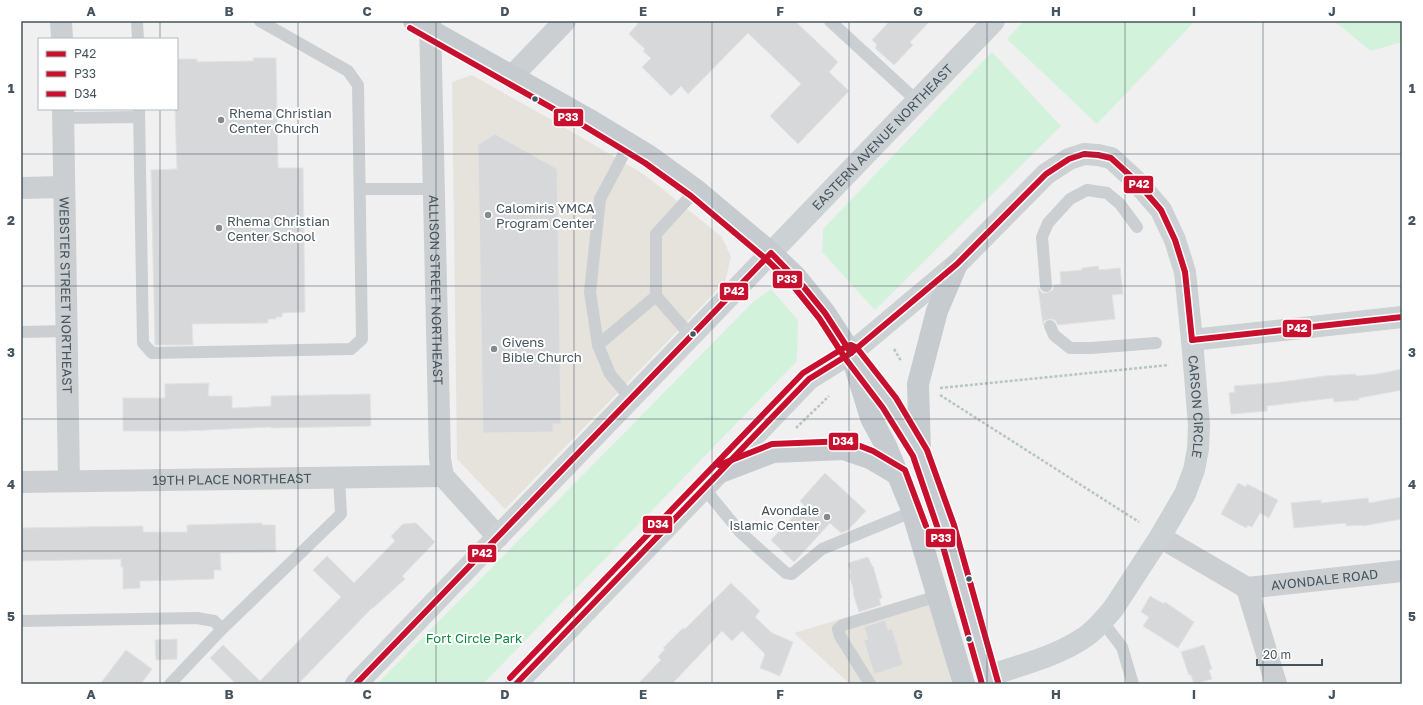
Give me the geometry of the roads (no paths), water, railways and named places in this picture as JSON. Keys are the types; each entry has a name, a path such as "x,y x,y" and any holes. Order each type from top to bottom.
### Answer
{"main road":[{"path":"425,24 649,156 696,190 771,253 803,286 825,313 851,353 890,403 920,453 946,527 989,680"},
{"path":"920,453 918,384 937,310 957,264"},
{"path":"851,353 871,418 886,446 912,512 964,684"},
{"path":"711,480 773,452 844,449 870,458 899,476"}],"street":[{"path":"61,21 62,38"},
{"path":"512,76 565,21"},
{"name":"EASTERN AVENUE NORTHEAST","path":"356,684 994,21"},
{"name":"ALLISON STREET NORTHEAST","path":"425,24 434,189 439,450 443,476"},
{"name":"WEBSTER STREET NORTHEAST","path":"63,113 69,481"},
{"name":"CARSON CIRCLE","path":"851,353 957,264 1046,174 1069,159 1084,154 1111,158 1135,180 1161,210 1175,240 1185,272 1199,425 1198,449 1194,470 1185,494 1160,537 1113,609 1086,637 1068,647 989,680"},
{"path":"21,188 64,187"},
{"path":"1192,340 1402,317"},
{"path":"516,684 809,379 851,353"},
{"path":"443,476 498,537"},
{"name":"19TH PLACE NORTHEAST","path":"21,482 443,476"},
{"path":"1160,537 1247,588 1276,684"},
{"name":"AVONDALE ROAD","path":"1247,588 1402,571"}],"lane":[{"path":"137,21 138,38"},
{"path":"63,113 139,113 142,343 152,354 351,349 362,339 358,85 348,71 260,21"},
{"path":"830,21 917,101"},
{"path":"629,144 600,199 590,292 598,344 610,374 631,399"},
{"path":"360,189 434,189"},
{"path":"691,336 656,296 656,234 696,190"},
{"path":"1046,286 1042,237 1048,223 1070,199 1087,190 1107,193 1120,204 1137,227"},
{"path":"598,344 656,296"},
{"path":"1050,326 1054,335 1070,348 1127,346 1156,343"},
{"path":"21,332 66,331"},
{"path":"170,684 222,629 341,514 339,478"},
{"path":"711,480 740,532 786,573 792,574 822,549 912,512"},
{"path":"870,684 840,636 838,629 844,624 938,596"},
{"path":"21,620 198,618 214,621 222,629"},
{"path":"1102,621 1122,647 1133,684"}],"place":[{"name":"Rhema Christian Center Church","path":"221,120"},
{"name":"Calomiris YMCA Program Center","path":"488,215"},
{"name":"Rhema Christian Center School","path":"219,228"},
{"name":"Givens Bible Church","path":"494,349"},
{"name":"Avondale Islamic Center","path":"827,517"}],"park label":[{"name":"Fort Circle Park","path":"474,638"}]}
